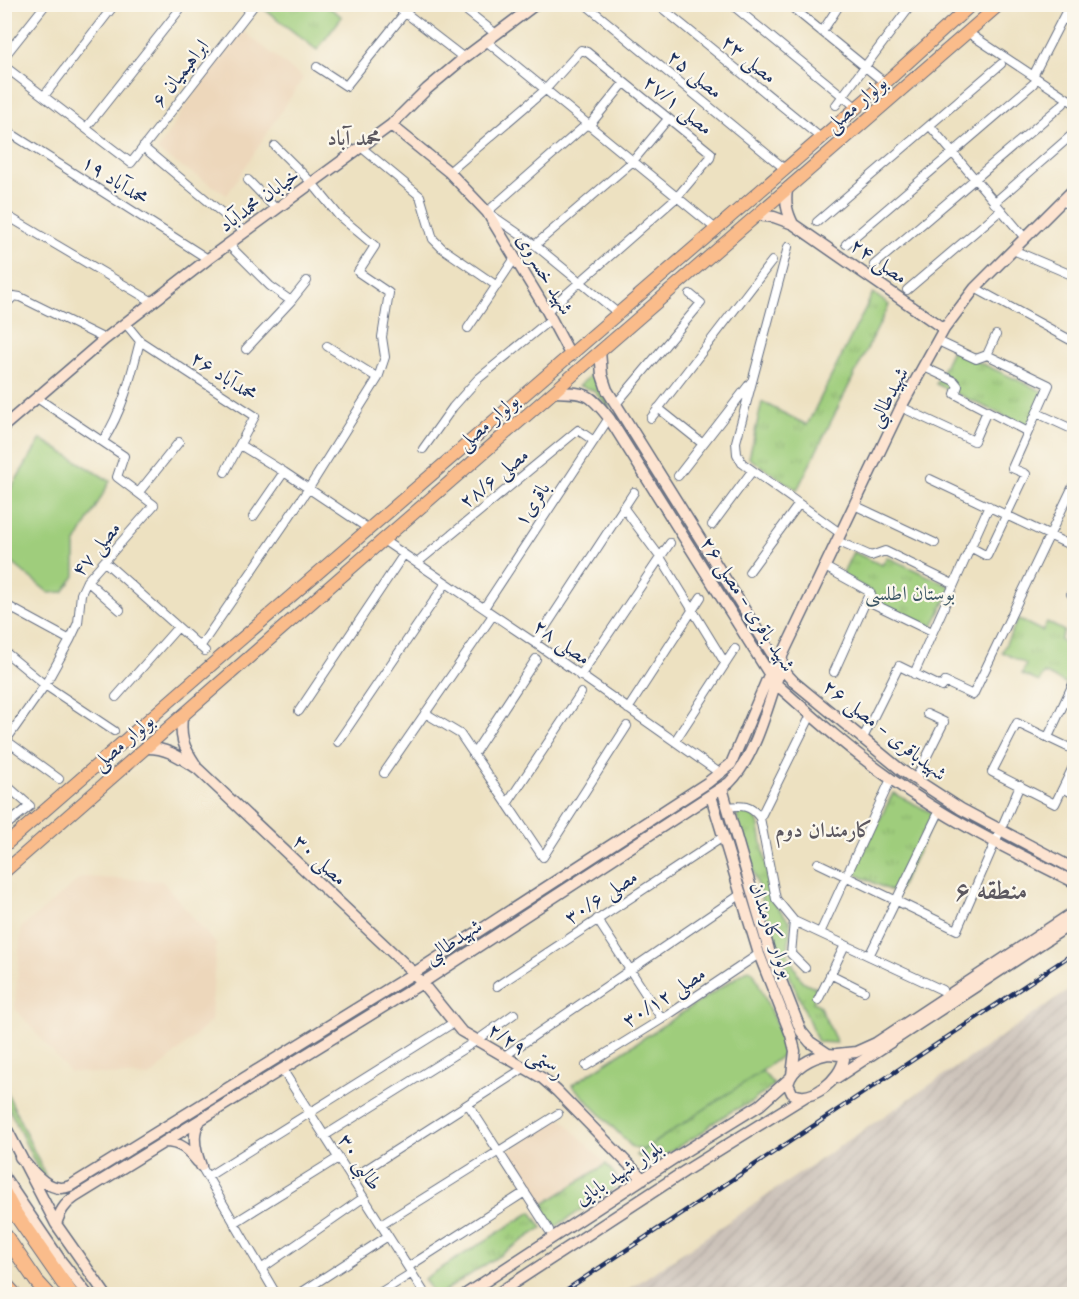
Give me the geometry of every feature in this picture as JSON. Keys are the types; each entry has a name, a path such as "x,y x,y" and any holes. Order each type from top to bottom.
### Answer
{"highway":[{"path":"4,1193 53,1270 83,1294"},
{"path":"4,1234 30,1273 48,1294"},
{"path":"4,1283 14,1294"}],"main road":[{"name":"بولوار مصلی","path":"4,846 885,83 972,4"},
{"name":"بولوار مصلی","path":"4,872 382,540 1000,4"}],"street":[{"path":"4,57 46,4"},
{"path":"44,96 115,4"},
{"path":"4,66 86,128 184,4"},
{"name":"ابراهیمیان ۶","path":"86,128 131,163 255,4"},
{"path":"394,4 464,58"},
{"path":"317,67 346,86 412,4"},
{"path":"458,4 496,34"},
{"name":"خیابان محمدآباد","path":"4,426 105,339 208,259 392,125 427,89 536,4"},
{"name":"مصلی ۲۵","path":"585,4 785,169"},
{"name":"مصلی ۲۳","path":"657,4 821,138"},
{"path":"731,4 856,107"},
{"path":"788,4 885,83"},
{"path":"822,32 840,4"},
{"path":"836,105 912,4"},
{"path":"846,244 953,154 1033,80 1070,4"},
{"path":"1063,18 1074,24"},
{"path":"967,32 1033,80 1074,103"},
{"path":"486,41 716,229"},
{"name":"مصلی ۲۷/۱","path":"545,90 581,50 587,52 711,153 710,158 677,197"},
{"path":"817,222 1001,64"},
{"path":"619,314 534,245 487,212 588,125 624,83"},
{"path":"449,172 545,90"},
{"path":"874,265 1063,104"},
{"path":"534,245 633,161 668,119"},
{"name":"شهید خسروی","path":"392,125 449,172 487,212 571,356"},
{"path":"930,126 1025,238"},
{"name":"محمدآباد ۱۹","path":"4,129 208,259"},
{"path":"994,202 1074,133"},
{"path":"105,562 203,649 378,378 385,357 382,337 389,293 358,272 375,246 339,216 312,183 274,146"},
{"path":"143,147 245,232"},
{"path":"362,148 420,196 433,239 442,248 497,286"},
{"path":"248,180 276,209"},
{"name":"شهیدطالبی","path":"72,1192 164,1142 358,1022 418,978 721,774 731,764 901,407 944,328 975,288 1074,189"},
{"path":"787,190 785,201 793,224"},
{"path":"423,449 453,407 477,379 549,315 580,282 677,197"},
{"path":"1062,201 1074,207"},
{"path":"907,290 1001,210"},
{"path":"4,214 153,302"},
{"name":"مصلی ۲۴","path":"757,215 774,217 793,224 944,328"},
{"path":"228,245 270,286 291,302"},
{"path":"788,247 736,442 737,454 742,463 799,504 839,537 871,556 885,551 953,584"},
{"path":"1013,250 1074,276"},
{"path":"468,328 515,258"},
{"path":"651,418 772,261"},
{"path":"246,349 291,302 307,280"},
{"path":"975,288 1074,342"},
{"path":"616,404 702,303 690,294"},
{"path":"4,306 14,296 20,297 105,339"},
{"name":"محمدآباد ۲۶","path":"126,324 140,341 255,416 225,472"},
{"path":"938,341 976,359 987,355 996,335"},
{"path":"103,441 115,422 125,396 140,341"},
{"path":"327,346 378,378"},
{"name":"شهیدباقری - مصلی ۲۶","path":"600,351 602,375 607,390 794,682 862,740 915,780 961,809 1074,869"},
{"path":"969,548 987,556 1026,474 1012,468 1049,385 987,355"},
{"path":"924,367 954,381 958,386 955,394 1028,432"},
{"path":"678,476 753,380"},
{"name":"شهید باقری - مصلی ۲۶","path":"553,392 579,392 594,398 609,418 772,679 811,715 891,779 995,842 1074,882"},
{"path":"37,398 124,456 117,477 139,492 179,442"},
{"path":"901,407 974,441 987,411"},
{"path":"658,408 703,444"},
{"path":"1037,413 1074,430"},
{"name":"باقری۱","path":"484,609 609,418"},
{"name":"مصلی ۲۸/۶","path":"417,563 578,430 594,441"},
{"path":"240,445 369,529"},
{"path":"712,525 752,471"},
{"path":"253,517 284,472"},
{"path":"930,479 1074,548"},
{"path":"862,740 899,666 942,687 945,682 973,695 1074,484"},
{"name":"مصلی ۴۷","path":"6,742 45,685 70,640 78,623 81,594 87,581 154,505 139,492"},
{"path":"535,643 634,492"},
{"path":"749,572 799,504"},
{"path":"854,505 935,543"},
{"path":"623,507 660,557 725,663"},
{"path":"914,674 988,507"},
{"name":"مصلی ۲۸","path":"382,540 535,643 721,774"},
{"path":"580,676 670,543"},
{"path":"299,711 404,554"},
{"path":"825,567 870,592 874,604 932,632"},
{"path":"87,581 120,610"},
{"path":"338,742 446,583"},
{"path":"834,672 870,592"},
{"path":"628,709 701,597"},
{"path":"4,604 70,640"},
{"path":"384,773 493,615"},
{"path":"116,697 178,627"},
{"path":"675,741 735,650"},
{"path":"4,651 45,685 114,731"},
{"path":"473,755 536,659"},
{"name":"شهیدطالبی","path":"72,1192 219,1094 351,1012 418,978 722,788 741,771 748,758 772,679"},
{"path":"1048,737 1074,682"},
{"path":"507,804 581,693"},
{"path":"425,713 459,734 543,857 627,726"},
{"path":"915,780 944,722 927,714"},
{"path":"760,818 811,715"},
{"path":"182,717 181,732 184,748 198,770"},
{"path":"1074,750 1017,723 992,771 1055,804 1074,765"},
{"path":"6,742 59,779"},
{"path":"146,748 167,750 198,770"},
{"name":"مصلی ۳۰","path":"198,770 418,978"},
{"path":"820,933 891,779 901,770"},
{"path":"4,783 30,806 4,827"},
{"path":"818,863 957,930 1020,785"},
{"name":"بولوار کارمندان","path":"722,788 769,950 801,1031 810,1042 832,1054"},
{"path":"1063,788 1074,794"},
{"name":"بولوار کارمندان","path":"711,796 759,954 791,1035 795,1051 791,1077"},
{"path":"727,807 740,805 754,809 760,818 776,899 794,921 942,990"},
{"path":"869,956 940,810"},
{"name":"مصلی ۳۰/۶","path":"497,986 723,837"},
{"path":"503,1057 740,895"},
{"path":"832,1054 856,1052 876,1043 1074,912"},
{"path":"597,919 662,1019"},
{"path":"794,921 791,954 805,968"},
{"path":"836,1078 1074,922"},
{"path":"818,1000 845,945"},
{"name":"مصلی ۳۰/۱۲","path":"586,1066 662,1019 759,954"},
{"path":"830,974 864,991"},
{"name":"رستمی ۲/۲۹","path":"418,978 453,1023 476,1041 542,1078 643,1179"},
{"path":"351,1012 358,1022"},
{"path":"324,1136 476,1041 514,1014"},
{"path":"207,1177 453,1023"},
{"path":"832,1054 842,1057 844,1062 836,1078"},
{"name":"بلوار شهید بابایی","path":"466,1294 760,1105 804,1063 819,1056 832,1054"},
{"path":"351,1179 524,1068"},
{"name":"طالبی ۳۰","path":"282,1069 425,1294"},
{"path":"791,1077 788,1084 792,1093 801,1097 806,1096"},
{"name":"بلوار شهید بابایی","path":"497,1294 685,1171 806,1096 822,1089 836,1078"},
{"path":"219,1094 226,1103"},
{"path":"468,1104 549,1230"},
{"path":"381,1225 558,1114"},
{"path":"206,1116 195,1131 197,1156 276,1294"},
{"path":"4,1124 56,1224 105,1294"},
{"path":"164,1142 172,1142 187,1149 201,1166"},
{"path":"20,1157 38,1177 51,1186 72,1192 60,1210 56,1224"},
{"path":"234,1223 338,1158"},
{"path":"4,1177 83,1294"},
{"path":"378,1294 525,1192"},
{"path":"261,1269 363,1198"},
{"path":"299,1294 388,1236"},
{"path":"71,1247 83,1294"}],"shaded area":[{"path":"243,31 303,78 227,195 157,151 187,104"},
{"path":"82,877 162,881 216,944 211,1021 150,1077 69,1072 15,1008 21,928"},
{"path":"1074,987 1074,1294 622,1294"},
{"path":"560,1117 606,1164 539,1207 505,1152"}],"green space":[{"path":"266,4 326,5 342,17 317,50 263,8"},
{"path":"873,293 889,305 797,490 749,458 762,402 807,425"},
{"path":"952,350 1044,392 1028,427 936,384"},
{"path":"594,372 596,383 609,407 593,390 579,386"},
{"path":"41,439 110,481 75,545 75,576 63,592 49,593 5,557 5,498"},
{"name":"بوستان اطلسی","path":"853,552 882,565 887,557 952,587 931,630 876,603 872,592 842,575"},
{"path":"1018,619 1042,631 1047,622 1064,631 1060,640 1074,647 1074,672 1068,685 1044,673 1039,682 1022,674 1026,664 1002,652"},
{"path":"893,793 936,815 897,894 853,873"},
{"path":"743,809 751,812 758,822 773,902 790,922 788,955 802,981 819,989 813,1002 819,1005 837,1043 818,1042 774,939 737,817 739,811"},
{"path":"749,969 754,973 788,1051 746,1083 643,1150 633,1148 572,1085"},
{"path":"762,1071 774,1085 750,1103 732,1111 703,1132 653,1162 636,1155"},
{"path":"4,1086 46,1177 41,1176 5,1100"},
{"path":"606,1164 616,1176 614,1188 554,1228 539,1207"},
{"path":"531,1212 542,1228 440,1294 434,1294 424,1279"}],"railway":[{"path":"560,1294 1074,953"}],"district":[{"name":"محمد آباد","path":"354,138"},
{"name":"کارمندان دوم","path":"824,830"},
{"name":"منطقه ۶","path":"991,890"}]}
